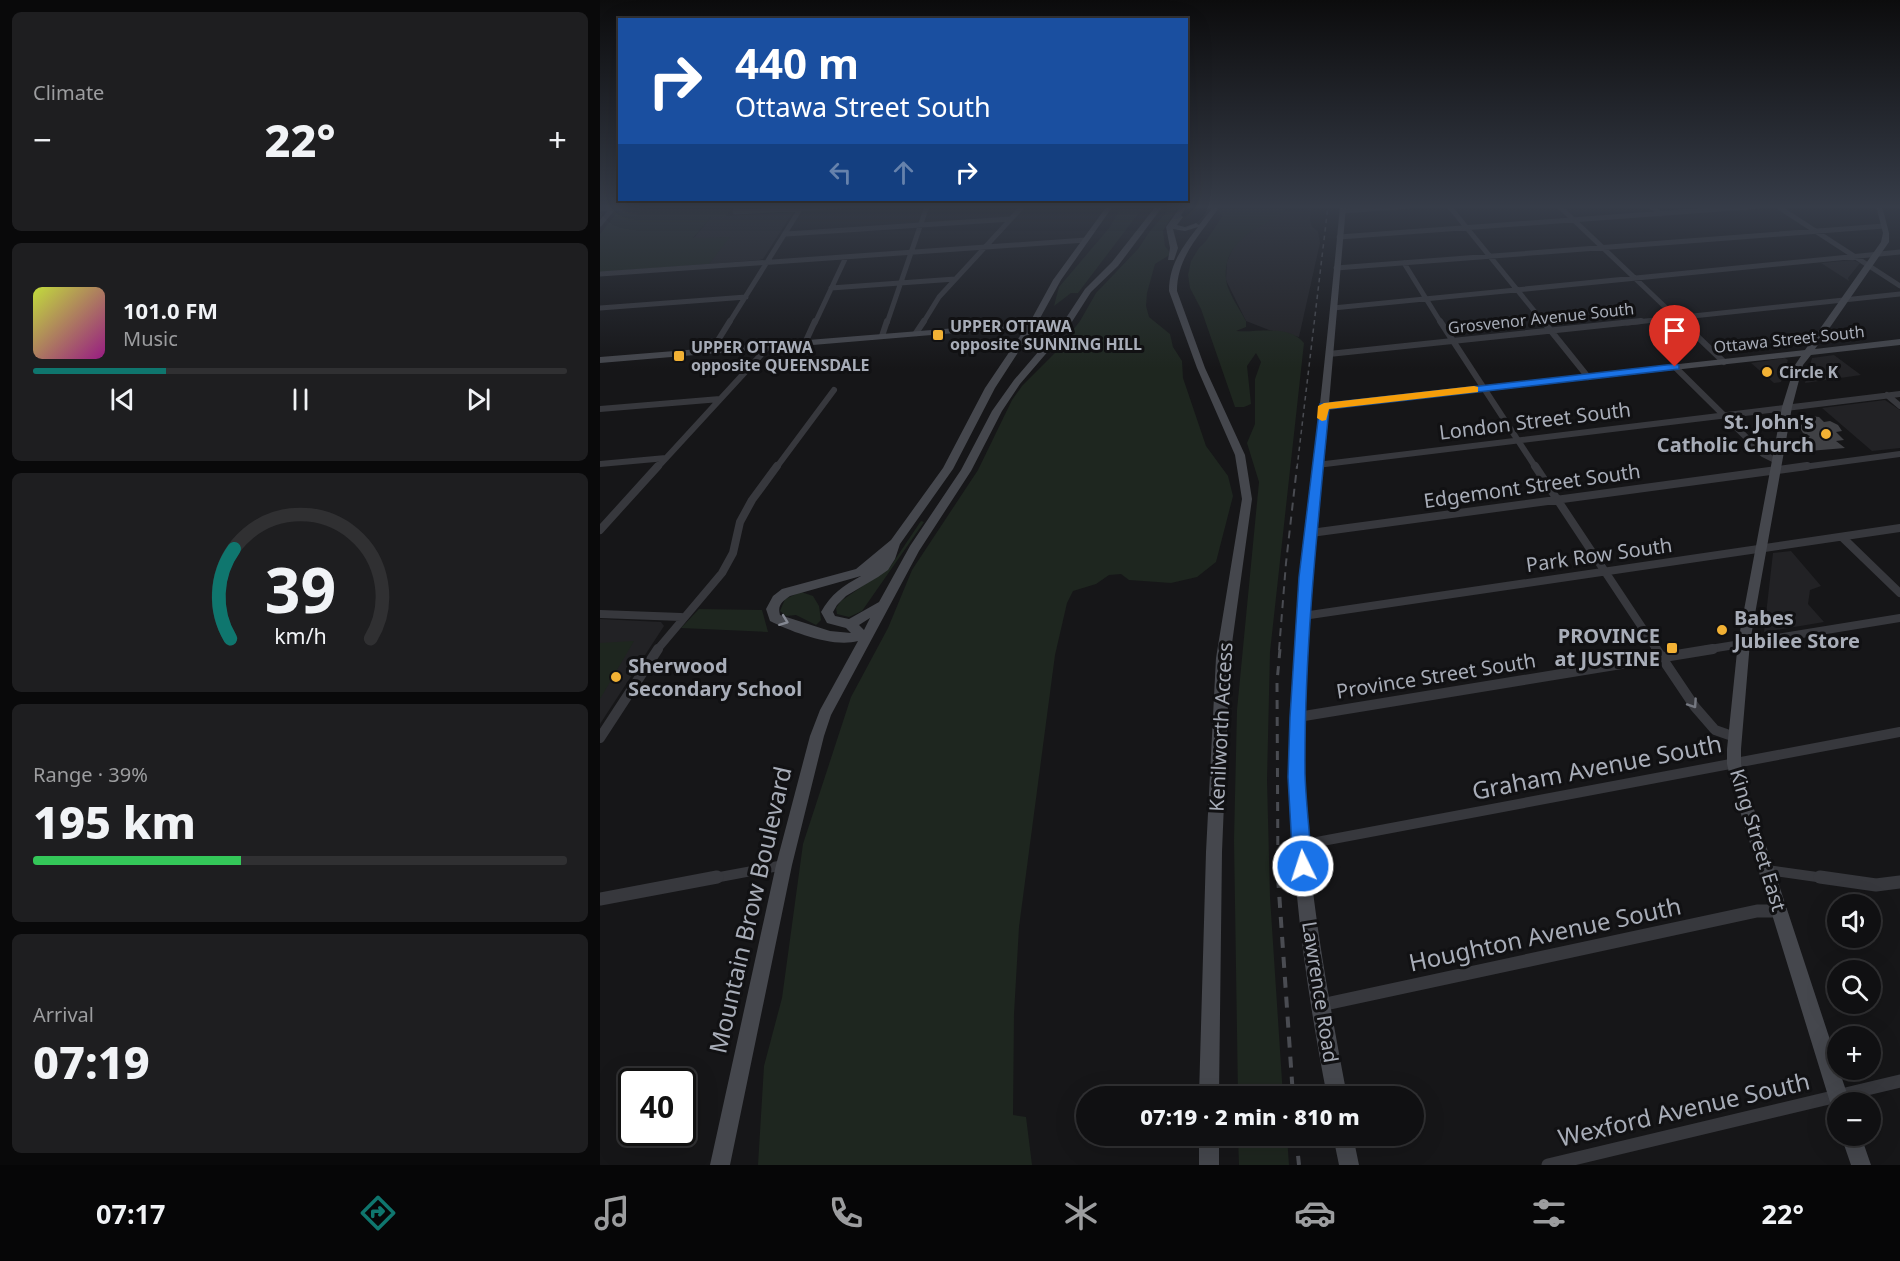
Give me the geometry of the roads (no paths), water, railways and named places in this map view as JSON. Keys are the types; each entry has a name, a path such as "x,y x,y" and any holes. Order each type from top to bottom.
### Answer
{"main road":[{"path":"1071,260 990,388 948,469 895,543 860,572 786,592 777,599 772,609 774,618 844,639 859,631 885,604 914,549 966,471 997,411 1017,382 1065,326 1088,291 1118,260"},
{"name":"Kenilworth Access","path":"1171,260 1164,281 1166,297 1178,327 1198,366 1202,368"},
{"name":"Kenilworth Access","path":"1178,260 1172,272 1173,291 1202,368 1240,455 1247,499 1223,658 1214,852 1209,1086"},
{"name":"Lawrence Road","path":"1334,1086 1312,949 1301,844 1297,777 1303,616 1337,260"},
{"name":"King Street East","path":"1837,1092 1734,764 1735,737 1744,642 1787,407 1799,365 1872,260"},
{"path":"600,360 1032,324"},
{"name":"Ottawa Street South","path":"1324,406 1900,342"},
{"path":"859,631 831,620 827,612 838,596 883,567 893,555 895,543"},
{"path":"859,631 885,604"},
{"name":"Mountain Brow Boulevard","path":"720,1165 784,865 817,736 847,672 859,631"},
{"path":"1209,1146 1209,1165"},
{"path":"1345,1146 1349,1165"},
{"path":"1854,1146 1861,1165"}],"street":[{"path":"600,274 793,260"},
{"path":"805,343 844,260"},
{"path":"882,336 909,260"},
{"path":"916,333 939,297 973,260"},
{"path":"1336,268 1436,260"},
{"path":"1493,260 1588,377"},
{"path":"1617,260 1724,362"},
{"path":"1333,308 1821,260"},
{"path":"1861,260 1900,286"},
{"path":"712,350 768,262"},
{"path":"1404,263 1452,341 1702,718 1715,729 1735,737"},
{"path":"831,288 956,279"},
{"name":"Grosvenor Avenue South","path":"1329,354 1900,294"},
{"path":"600,308 746,297"},
{"path":"601,529 769,346"},
{"path":"1675,367 1762,454 1776,465"},
{"path":"600,738 665,638 681,617 706,594 722,573 733,553 740,522 752,500 834,390"},
{"name":"London Street South","path":"1317,465 1900,394"},
{"path":"1887,395 1900,406"},
{"path":"600,409 720,399"},
{"name":"Edgemont Street South","path":"1311,533 1557,499 1776,465 1900,454"},
{"path":"600,464 666,458"},
{"name":"Park Row South","path":"1303,616 1900,528"},
{"path":"1842,537 1900,593"},
{"path":"600,614 681,617"},
{"name":"Province Street South","path":"1298,717 1900,618"},
{"name":"Graham Avenue South","path":"1301,844 1900,732"},
{"path":"600,899 784,865"},
{"path":"1767,870 1868,884 1900,882"},
{"name":"Houghton Avenue South","path":"1320,1005 1757,911 1779,911"},
{"name":"Wexford Avenue South","path":"1863,1092 1900,1081"},
{"name":"Wexford Avenue South","path":"1548,1165 1827,1102"}],"railway":[{"path":"1297,468 1322,260"},
{"path":"1279,650 1297,466"},
{"path":"1278,879 1277,682 1280,649"},
{"path":"1278,877 1292,1086"},
{"path":"1297,1146 1299,1165"}],"place":[{"name":"UPPER OTTAWA opposite SUNNING HILL","path":"938,335"},
{"name":"UPPER OTTAWA opposite QUEENSDALE","path":"679,356"},
{"name":"Circle K","path":"1767,372"},
{"name":"St. John's Catholic Church","path":"1826,434"},
{"name":"Babes Jubilee Store","path":"1722,630"},
{"name":"PROVINCE at JUSTINE","path":"1672,648"},
{"name":"Sherwood Secondary School","path":"616,677"}]}
